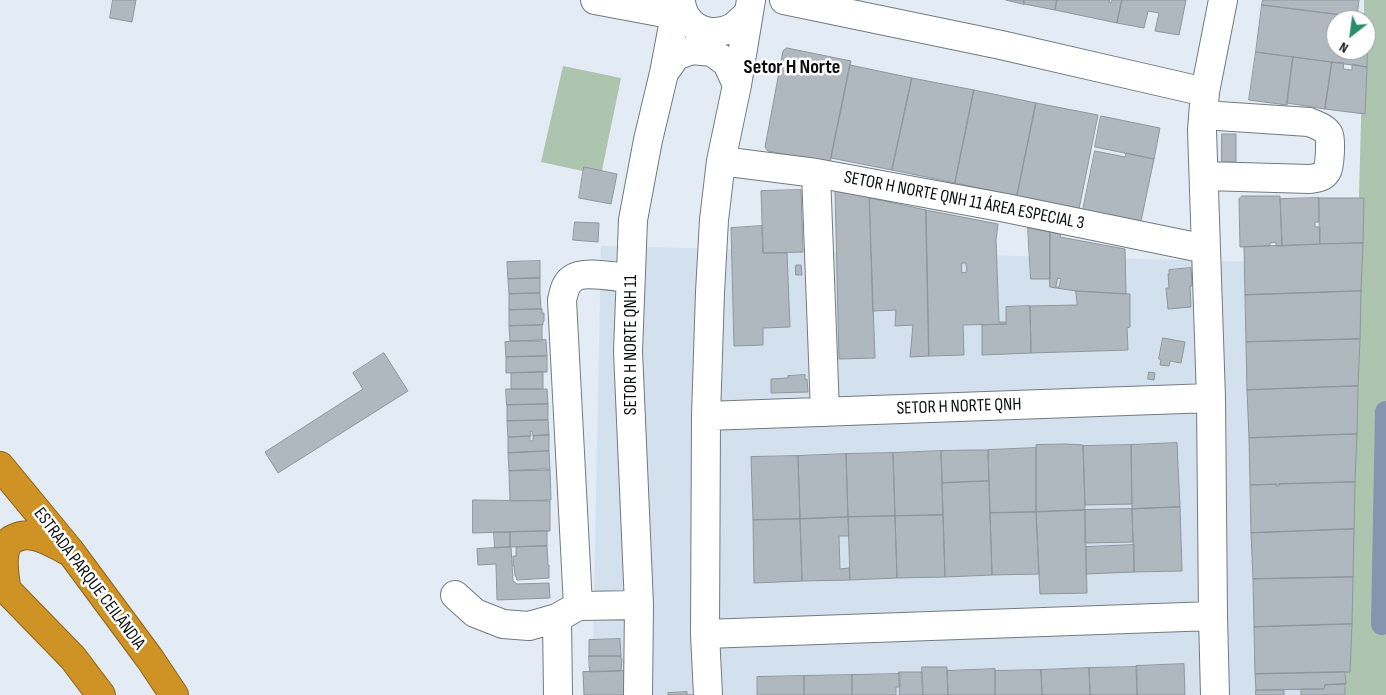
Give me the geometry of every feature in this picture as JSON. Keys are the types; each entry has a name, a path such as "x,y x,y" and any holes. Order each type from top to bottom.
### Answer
{"highway":[{"name":"ESTRADA PARQUE CEILÂNDIA","path":"0,466 70,551 150,659 174,695"},
{"path":"70,551 34,536 20,535 8,543 2,551 1,563 4,587 73,658 100,695"}],"street":[{"path":"595,0 677,8 697,28 711,32 722,32 734,26 749,7"},
{"path":"784,0 1010,48 1204,103 1309,122 1320,126 1329,134 1330,144 1327,170 1320,177 1310,179 1205,176"},
{"path":"1215,695 1211,398 1202,130 1204,103 1223,0"},
{"path":"708,695 704,634 706,416 710,283 714,220 721,160 738,86 749,7"},
{"name":"SETOR H NORTE QNH 11","path":"638,695 639,606 628,351 633,220 648,140 677,8"},
{"path":"664,73 676,56 692,50 712,52 727,63 738,86"},
{"name":"SETOR H NORTE QNH 11 ÁREA ESPECIAL 3","path":"721,160 816,173 1006,208 1206,250"},
{"path":"816,173 825,412"},
{"path":"558,695 568,612 562,300 565,287 580,274 630,278"},
{"name":"SETOR H NORTE QNH","path":"706,416 1211,398"},
{"path":"455,595 475,613 504,624 529,626 568,612 639,606"},
{"path":"704,634 1213,616"}],"shaded area":[{"path":"601,246 1349,264 1329,695 592,695"}],"green space":[{"path":"1364,0 1386,0 1386,695 1345,695 1363,60 1376,60 1376,10 1364,10"},
{"path":"563,66 621,78 601,175 541,162"}],"building":[{"path":"113,0 136,0 132,22 110,18"},
{"path":"1006,0 1024,0 1024,4"},
{"path":"1024,0 1057,0 1055,10 1024,4"},
{"path":"1057,0 1110,0 1109,3 1111,3 1112,0 1122,0 1117,23 1055,10"},
{"path":"1122,0 1186,0 1179,35 1155,31 1159,13 1148,11 1144,28 1117,23"},
{"path":"1263,0 1359,0 1358,10 1326,10 1326,13 1262,5"},
{"path":"1262,5 1326,13 1326,60 1367,60 1367,67 1256,52"},
{"path":"787,48 851,61 830,163 768,151 765,147 783,51"},
{"path":"1256,52 1293,57 1287,105 1249,100"},
{"path":"1293,57 1332,62 1325,109 1287,103"},
{"path":"1332,62 1344,63 1343,69 1352,70 1352,64 1367,67 1365,114 1325,109"},
{"path":"850,65 912,78 892,170 831,158"},
{"path":"912,78 974,90 955,183 892,170"},
{"path":"974,90 1036,103 1017,196 955,183"},
{"path":"1036,103 1098,115 1079,209 1017,196"},
{"path":"1101,116 1160,128 1154,159 1095,147"},
{"path":"1222,134 1236,134 1236,162 1222,162"},
{"path":"1095,151 1125,157 1126,153 1154,159 1141,221 1083,210"},
{"path":"584,167 617,174 611,204 579,198"},
{"path":"801,190 803,252 763,253 761,191"},
{"path":"842,190 869,195 875,358 839,359 835,191"},
{"path":"1242,196 1280,196 1282,246 1276,246 1276,242 1270,243 1270,246 1240,247 1239,199"},
{"path":"870,198 926,210 929,356 910,357 913,325 895,326 896,310 873,311"},
{"path":"1319,198 1319,222 1315,222 1315,227 1320,227 1320,244 1282,246 1280,199"},
{"path":"1319,198 1364,198 1363,243 1320,244"},
{"path":"926,210 998,224 996,240 999,322 1006,322 1006,324 963,325 964,355 929,356","holes":["962,263 966,263 967,272 962,273"]},
{"path":"575,222 599,223 598,242 573,240"},
{"path":"762,226 763,253 787,253 790,327 763,328 763,345 734,346 731,228"},
{"path":"1028,228 1050,232 1050,279 1031,279"},
{"path":"1050,232 1061,234 1060,237 1125,249 1126,294 1076,291 1050,287","holes":["1058,278 1061,279 1059,287 1056,287"]},
{"path":"1363,243 1361,291 1245,295 1244,247"},
{"path":"540,261 540,278 508,279 507,262"},
{"path":"796,265 801,265 802,275 796,275"},
{"path":"1191,268 1191,307 1168,309 1166,288 1169,288 1169,270"},
{"path":"540,278 540,293 509,294 508,279"},
{"path":"1076,291 1130,294 1130,327 1127,328 1128,350 1031,353 1030,306 1077,305"},
{"path":"1361,291 1360,339 1246,342 1245,295"},
{"path":"540,293 541,309 509,310 509,294"},
{"path":"1030,306 1031,353 982,355 982,325 1006,324 1006,307"},
{"path":"542,309 542,313 544,313 543,325 509,326 509,310"},
{"path":"542,325 542,341 510,341 509,326"},
{"path":"1163,338 1185,342 1181,363 1170,361 1169,366 1160,365 1161,360 1159,359"},
{"path":"1360,339 1358,386 1247,390 1246,342"},
{"path":"546,340 547,356 506,357 505,342"},
{"path":"384,353 408,391 278,473 265,452 363,389 353,373"},
{"path":"547,356 547,372 506,373 506,357"},
{"path":"543,372 543,389 511,389 511,373"},
{"path":"1149,372 1155,373 1154,380 1148,379"},
{"path":"805,375 808,392 771,393 771,379"},
{"path":"1358,386 1357,434 1249,438 1247,390"},
{"path":"506,389 547,389 548,404 507,405"},
{"path":"548,404 548,420 507,421 507,405"},
{"path":"548,420 549,435 533,436 532,431 530,431 531,436 508,437 507,421"},
{"path":"1357,434 1355,482 1250,485 1249,438"},
{"path":"549,435 549,451 508,453 508,437 530,436 530,441 533,441 533,436"},
{"path":"1177,443 1180,507 1132,509 1131,445"},
{"path":"1036,445 1083,445 1085,510 1036,512"},
{"path":"1131,445 1132,504 1085,505 1083,446"},
{"path":"1036,448 1036,512 990,513 988,450"},
{"path":"988,450 989,481 942,483 941,451"},
{"path":"549,451 550,470 509,471 508,453"},
{"path":"941,451 943,515 895,516 893,453"},
{"path":"893,453 895,516 848,517 846,454"},
{"path":"846,454 848,517 800,519 798,456"},
{"path":"798,456 800,519 753,520 751,457"},
{"path":"550,470 551,500 510,501 509,471"},
{"path":"989,481 992,575 945,577 942,483"},
{"path":"1355,482 1354,529 1251,533 1250,485 1276,484 1276,486 1279,486 1279,484"},
{"path":"473,500 550,501 550,531 473,533"},
{"path":"1180,507 1182,571 1134,572 1132,509"},
{"path":"1132,509 1133,542 1085,543 1085,510"},
{"path":"1085,510 1087,593 1040,594 1036,512"},
{"path":"1036,512 1039,574 992,575 990,513"},
{"path":"943,515 945,577 897,578 895,516"},
{"path":"895,516 897,578 850,580 848,517"},
{"path":"848,517 849,536 839,536 840,569 849,568 850,580 802,581 800,519"},
{"path":"800,519 802,581 754,583 753,520"},
{"path":"1354,529 1353,577 1253,579 1251,533"},
{"path":"547,531 547,546 510,547 510,532"},
{"path":"494,532 510,532 511,547 495,548"},
{"path":"1134,545 1134,572 1086,574 1086,547"},
{"path":"547,546 549,578 517,580 513,566 513,556 516,556 516,547"},
{"path":"511,547 513,581 517,584 549,583 550,598 497,600 496,564 478,565 477,549"},
{"path":"1353,577 1352,624 1254,627 1253,579"},
{"path":"1352,624 1350,672 1255,674 1254,627"},
{"path":"620,639 621,656 589,656 589,640"},
{"path":"589,656 621,656 621,671 590,672"},
{"path":"1184,664 1185,695 1137,695 1136,666"},
{"path":"922,667 947,667 948,695 923,695"},
{"path":"1137,667 1137,695 1090,695 1089,668"},
{"path":"1089,668 1090,695 1042,695 1041,670"},
{"path":"995,669 995,695 948,695 947,671"},
{"path":"1041,670 1042,695 995,695 995,671"},
{"path":"627,671 628,695 584,695 583,672"},
{"path":"899,672 922,672 923,695 900,695"},
{"path":"1345,672 1346,684 1325,685 1324,689 1256,690 1255,674"},
{"path":"900,674 900,687 896,687 896,695 852,695 852,675"},
{"path":"852,675 852,695 804,695 804,676"},
{"path":"804,676 804,695 757,695 757,677"},
{"path":"1345,684 1345,695 1301,695 1301,689 1324,689 1325,685"},
{"path":"1256,690 1284,690 1284,695 1256,695"},
{"path":"687,692 687,695 668,695 668,693"}],"waterway":[{"path":"1382,624 1386,412"}],"district":[{"name":"Setor H Norte","path":"792,68"}]}
